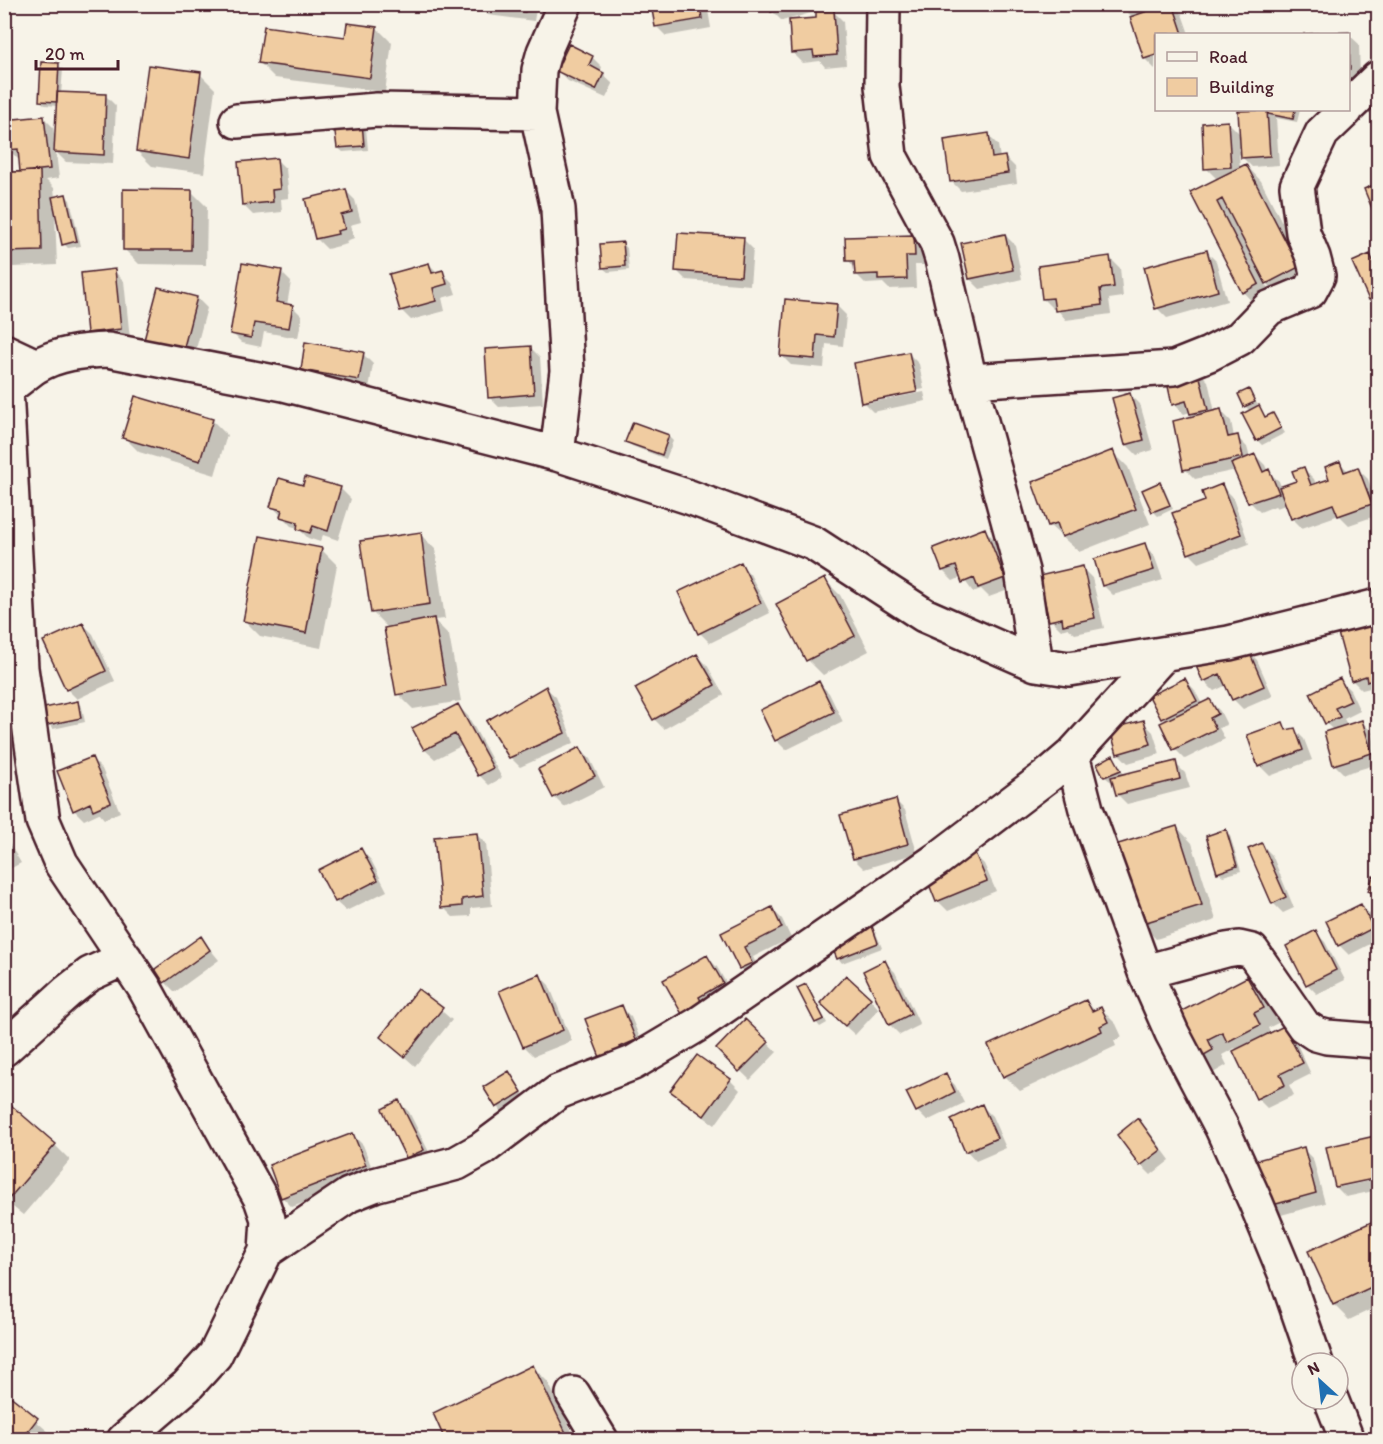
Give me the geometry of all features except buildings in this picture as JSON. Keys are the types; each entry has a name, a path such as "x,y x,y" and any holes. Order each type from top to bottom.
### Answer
{"street":[{"path":"557,454 567,371 558,209 537,113 539,70 544,52 565,4"},
{"path":"883,4 882,86 890,156 937,243 942,259 970,381 1022,571 1036,664"},
{"path":"1350,105 1378,78"},
{"path":"237,121 377,110 537,113"},
{"path":"970,381 1174,368 1240,338 1269,308 1310,291 1318,276 1303,233 1297,186 1322,133 1344,111"},
{"path":"124,1440 187,1386 214,1355 266,1251 268,1219 261,1199 144,987 62,863 43,821 21,668 5,390 36,366 62,355 108,350 284,384 557,454 689,497 813,543 924,615 1036,664 1069,669 1163,655 1229,643 1378,606"},
{"path":"4,351 36,366"},
{"path":"266,1251 349,1195 375,1185 457,1163 482,1149 558,1092 628,1066 697,1025 938,860 1072,756 1163,655"},
{"path":"1072,756 1086,809 1145,972 1172,1033 1222,1128 1256,1203 1285,1273 1312,1351"},
{"path":"1145,972 1226,950 1239,948 1252,951 1304,1026 1316,1034 1378,1041"},
{"path":"4,1049 90,974 125,958"},
{"path":"573,1394 601,1440"},
{"path":"1335,1411 1347,1440"}]}
